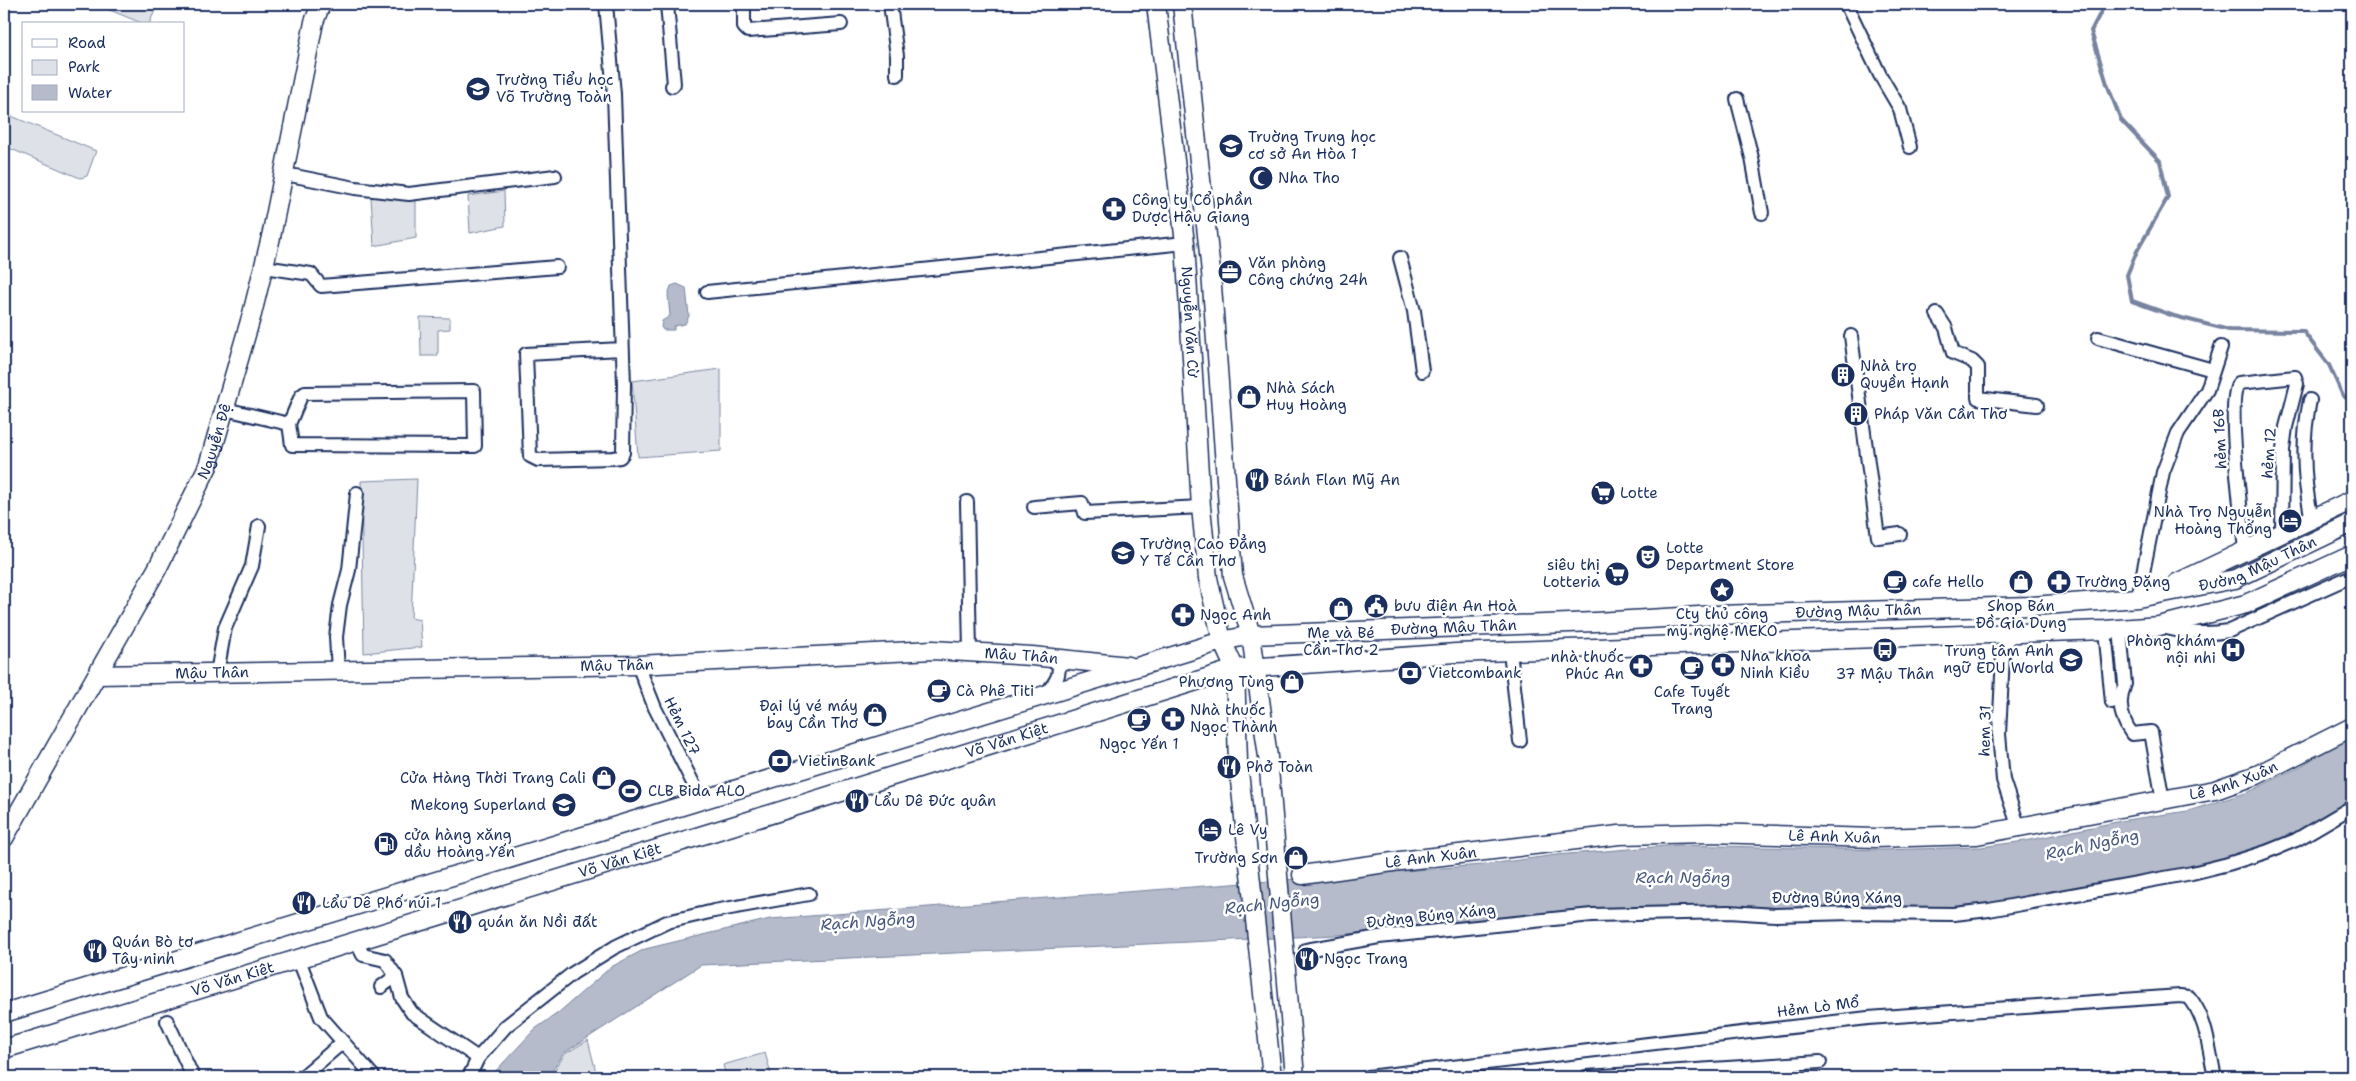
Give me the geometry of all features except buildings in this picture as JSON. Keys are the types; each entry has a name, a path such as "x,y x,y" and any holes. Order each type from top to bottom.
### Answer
{"main road":[{"name":"Nguyễn Đệ","path":"4,838 157,569 208,466 226,410 264,267 285,174 314,22 321,4"},
{"name":"Nguyễn Văn Cừ","path":"1156,4 1185,243 1201,507 1208,578 1222,641 1235,669"},
{"name":"Nguyễn Văn Cừ","path":"1182,4 1211,272 1233,576 1251,635 1268,758 1295,1074"},
{"path":"2146,596 2352,500"},
{"name":"Đường Mậu Thân","path":"1222,641 1251,635 1595,622 1726,614 2032,606 2146,596 2235,579 2352,523"},
{"name":"Đường Mậu Thân","path":"1235,669 1256,666 1510,651 2159,626 2246,604 2352,554"},
{"path":"1595,622 1596,648"},
{"path":"4,1014 1222,641"},
{"name":"Mậu Thân","path":"97,675 638,665 932,650 1136,667"},
{"path":"1235,669 1238,762 1272,1077"},
{"name":"Võ Văn Kiệt","path":"4,1049 299,960 1235,669"},
{"name":"Lê Anh Xuân","path":"1302,876 1400,861 1619,835 1709,833 1875,838 1977,835 2215,790 2257,775 2352,727"}],"street":[{"path":"606,4 614,94 624,384 622,455 613,458 547,460 538,460 530,456 526,354 622,349"},
{"path":"667,4 674,84 672,86"},
{"path":"744,4 744,27 748,31 842,24"},
{"path":"890,4 897,56 896,75"},
{"path":"1846,4 1880,75 1900,109 1910,147"},
{"path":"1737,99 1752,158 1762,213"},
{"path":"285,174 355,188 409,194 555,176"},
{"path":"707,292 1185,243"},
{"path":"1400,258 1414,311 1422,371"},
{"path":"264,267 311,274 321,286 557,266"},
{"path":"1937,314 1946,328 1953,353 1978,367 1978,398 2037,405"},
{"path":"1851,336 1878,537 1900,534"},
{"path":"2098,338 2213,370"},
{"path":"2146,596 2155,505 2166,465 2178,433 2207,390 2221,347"},
{"name":"hẻm 12","path":"2282,533 2282,450 2297,384 2295,377"},
{"name":"hẻm 16B","path":"2245,551 2232,413 2236,388 2240,383 2295,377"},
{"path":"474,391 475,446 292,445 289,424 301,396 305,393 474,391"},
{"path":"2310,400 2305,433 2306,492 2312,519"},
{"path":"226,410 289,424"},
{"path":"338,671 336,637 340,605 349,570 356,493"},
{"path":"967,502 970,652"},
{"path":"1034,507 1082,503 1084,513 1201,507"},
{"path":"217,673 225,628 252,566 260,526"},
{"path":"2159,626 2188,633 2211,634 2229,630 2352,576"},
{"path":"2112,702 2113,629"},
{"path":"2113,629 2125,684 2122,690 2121,717 2132,734 2156,731 2163,801"},
{"name":"hem 31","path":"2010,633 2003,656 1999,734 2003,780 2019,828"},
{"path":"1510,651 1520,741"},
{"path":"1045,695 1055,683 1060,672 1058,659"},
{"name":"Hẻm 127","path":"638,665 655,708 701,800"},
{"name":"Đường Búng Xáng","path":"1306,950 1379,937 1592,915 1729,912 1775,915 1852,913 1945,914 1989,910 2100,888 2192,873 2228,864 2296,840 2352,807"},
{"path":"469,1077 478,1058 506,1026 573,973 645,932 667,922 705,913 809,894"},
{"path":"356,941 363,955 382,958 396,976 402,998 412,1013 478,1058"},
{"path":"299,960 321,1017 374,1077"},
{"path":"381,987 396,976"},
{"name":"Hẻm Lò Mổ","path":"1368,1077 1868,1018 2180,996 2189,997 2205,1029 2215,1077"},
{"path":"167,1021 193,1077"},
{"path":"302,1077 343,1042"},
{"path":"1586,1077 1820,1062"}],"green space":[{"path":"95,4 158,4 150,22 139,22"},
{"path":"4,113 96,151 87,176 80,178 4,146"},
{"path":"504,191 505,226 470,233 468,196"},
{"path":"371,197 416,200 416,238 374,246"},
{"path":"420,317 450,318 450,329 438,330 438,356 421,356"},
{"path":"721,369 721,451 638,457 632,381"},
{"path":"417,479 411,618 420,620 422,647 364,653 361,481"},
{"path":"588,1040 597,1076 550,1077 565,1054"},
{"path":"765,1053 772,1077 726,1077 723,1065"}],"water":[{"path":"677,284 686,288 689,316 685,324 674,326 674,330 663,330 661,327 662,321 670,316 668,295 671,286"},
{"name":"Rạch Ngỗng","path":"2352,735 2352,804 2302,833 2252,853 2200,867 1981,907 1483,922 1337,935 701,965 564,1053 548,1077 490,1077 535,1029 558,1013 611,967 645,949 770,919 1482,865 1556,855 1678,845 1882,850 1981,847 2025,841 2126,820 2188,811 2249,792 2301,766"}],"waterway":[{"path":"2105,4 2091,31 2107,84 2121,120 2160,161 2168,197 2137,251 2127,275 2132,301 2174,316 2229,330 2303,331 2329,365 2343,396 2352,401"}],"place":[{"name":"Trường Tiểu học Võ Trường Toàn","path":"478,89"},
{"name":"Truờng Trung học cơ sở An Hòa 1","path":"1231,146"},
{"name":"Nha Tho","path":"1261,178"},
{"name":"Công ty Cổ phần Dược Hậu Giang","path":"1114,209"},
{"name":"Văn phòng Công chứng 24h","path":"1230,272"},
{"name":"Nhà trọ Quyền Hạnh","path":"1843,375"},
{"name":"Nhà Sách Huy Hoàng","path":"1249,397"},
{"name":"Pháp Văn Cần Thơ","path":"1856,414"},
{"name":"Bánh Flan Mỹ An","path":"1257,480"},
{"name":"Lotte","path":"1603,493"},
{"name":"Nhà Trọ Nguyễn Hoàng Thống","path":"2290,521"},
{"name":"Trường Cao Đẳng Y Tế Cần Thơ","path":"1123,553"},
{"name":"Lotte Department Store","path":"1648,557"},
{"name":"siêu thị Lotteria","path":"1617,574"},
{"name":"cafe Hello","path":"1895,582"},
{"name":"Shop Bán Đồ Gia Dụng","path":"2021,582"},
{"name":"Trường Đặng","path":"2059,582"},
{"name":"Cty thủ công mỹ nghệ MEKO","path":"1722,590"},
{"name":"bưu điện An Hoà","path":"1376,606"},
{"name":"Mẹ và Bé Cần Thơ 2","path":"1341,609"},
{"name":"Ngọc Anh","path":"1183,615"},
{"name":"37 Mậu Thân","path":"1885,650"},
{"name":"Phòng khám nội nhi","path":"2233,650"},
{"name":"Trung tâm Anh ngữ EDU World","path":"2071,660"},
{"name":"Nha khoa Ninh Kiều","path":"1723,665"},
{"name":"nhà thuốc Phúc An","path":"1641,666"},
{"name":"Cafe Tuyết Trang","path":"1692,668"},
{"name":"Vietcombank","path":"1410,673"},
{"name":"Phương Tùng","path":"1292,682"},
{"name":"Cà Phê Titi","path":"939,691"},
{"name":"Đại lý vé máy bay Cần Thơ","path":"875,715"},
{"name":"Nhà thuốc Ngọc Thành","path":"1173,719"},
{"name":"Ngọc Yến 1","path":"1139,720"},
{"name":"VietinBank","path":"780,761"},
{"name":"Phở Toàn","path":"1229,767"},
{"name":"Cửa Hàng Thời Trang Cali","path":"604,778"},
{"name":"CLB Bida ALO","path":"630,791"},
{"name":"Lẩu Dê Đức quân","path":"857,801"},
{"name":"Mekong Superland","path":"564,805"},
{"name":"Lê Vy","path":"1210,830"},
{"name":"cửa hàng xăng dầu Hoàng Yến","path":"386,844"},
{"name":"Trường Sơn","path":"1296,858"},
{"name":"Lẩu Dê Phố núi 1","path":"304,903"},
{"name":"quán ăn Nồi đất","path":"460,922"},
{"name":"Quán Bò tơ Tây ninh","path":"95,951"},
{"name":"Ngọc Trang","path":"1307,959"}]}
